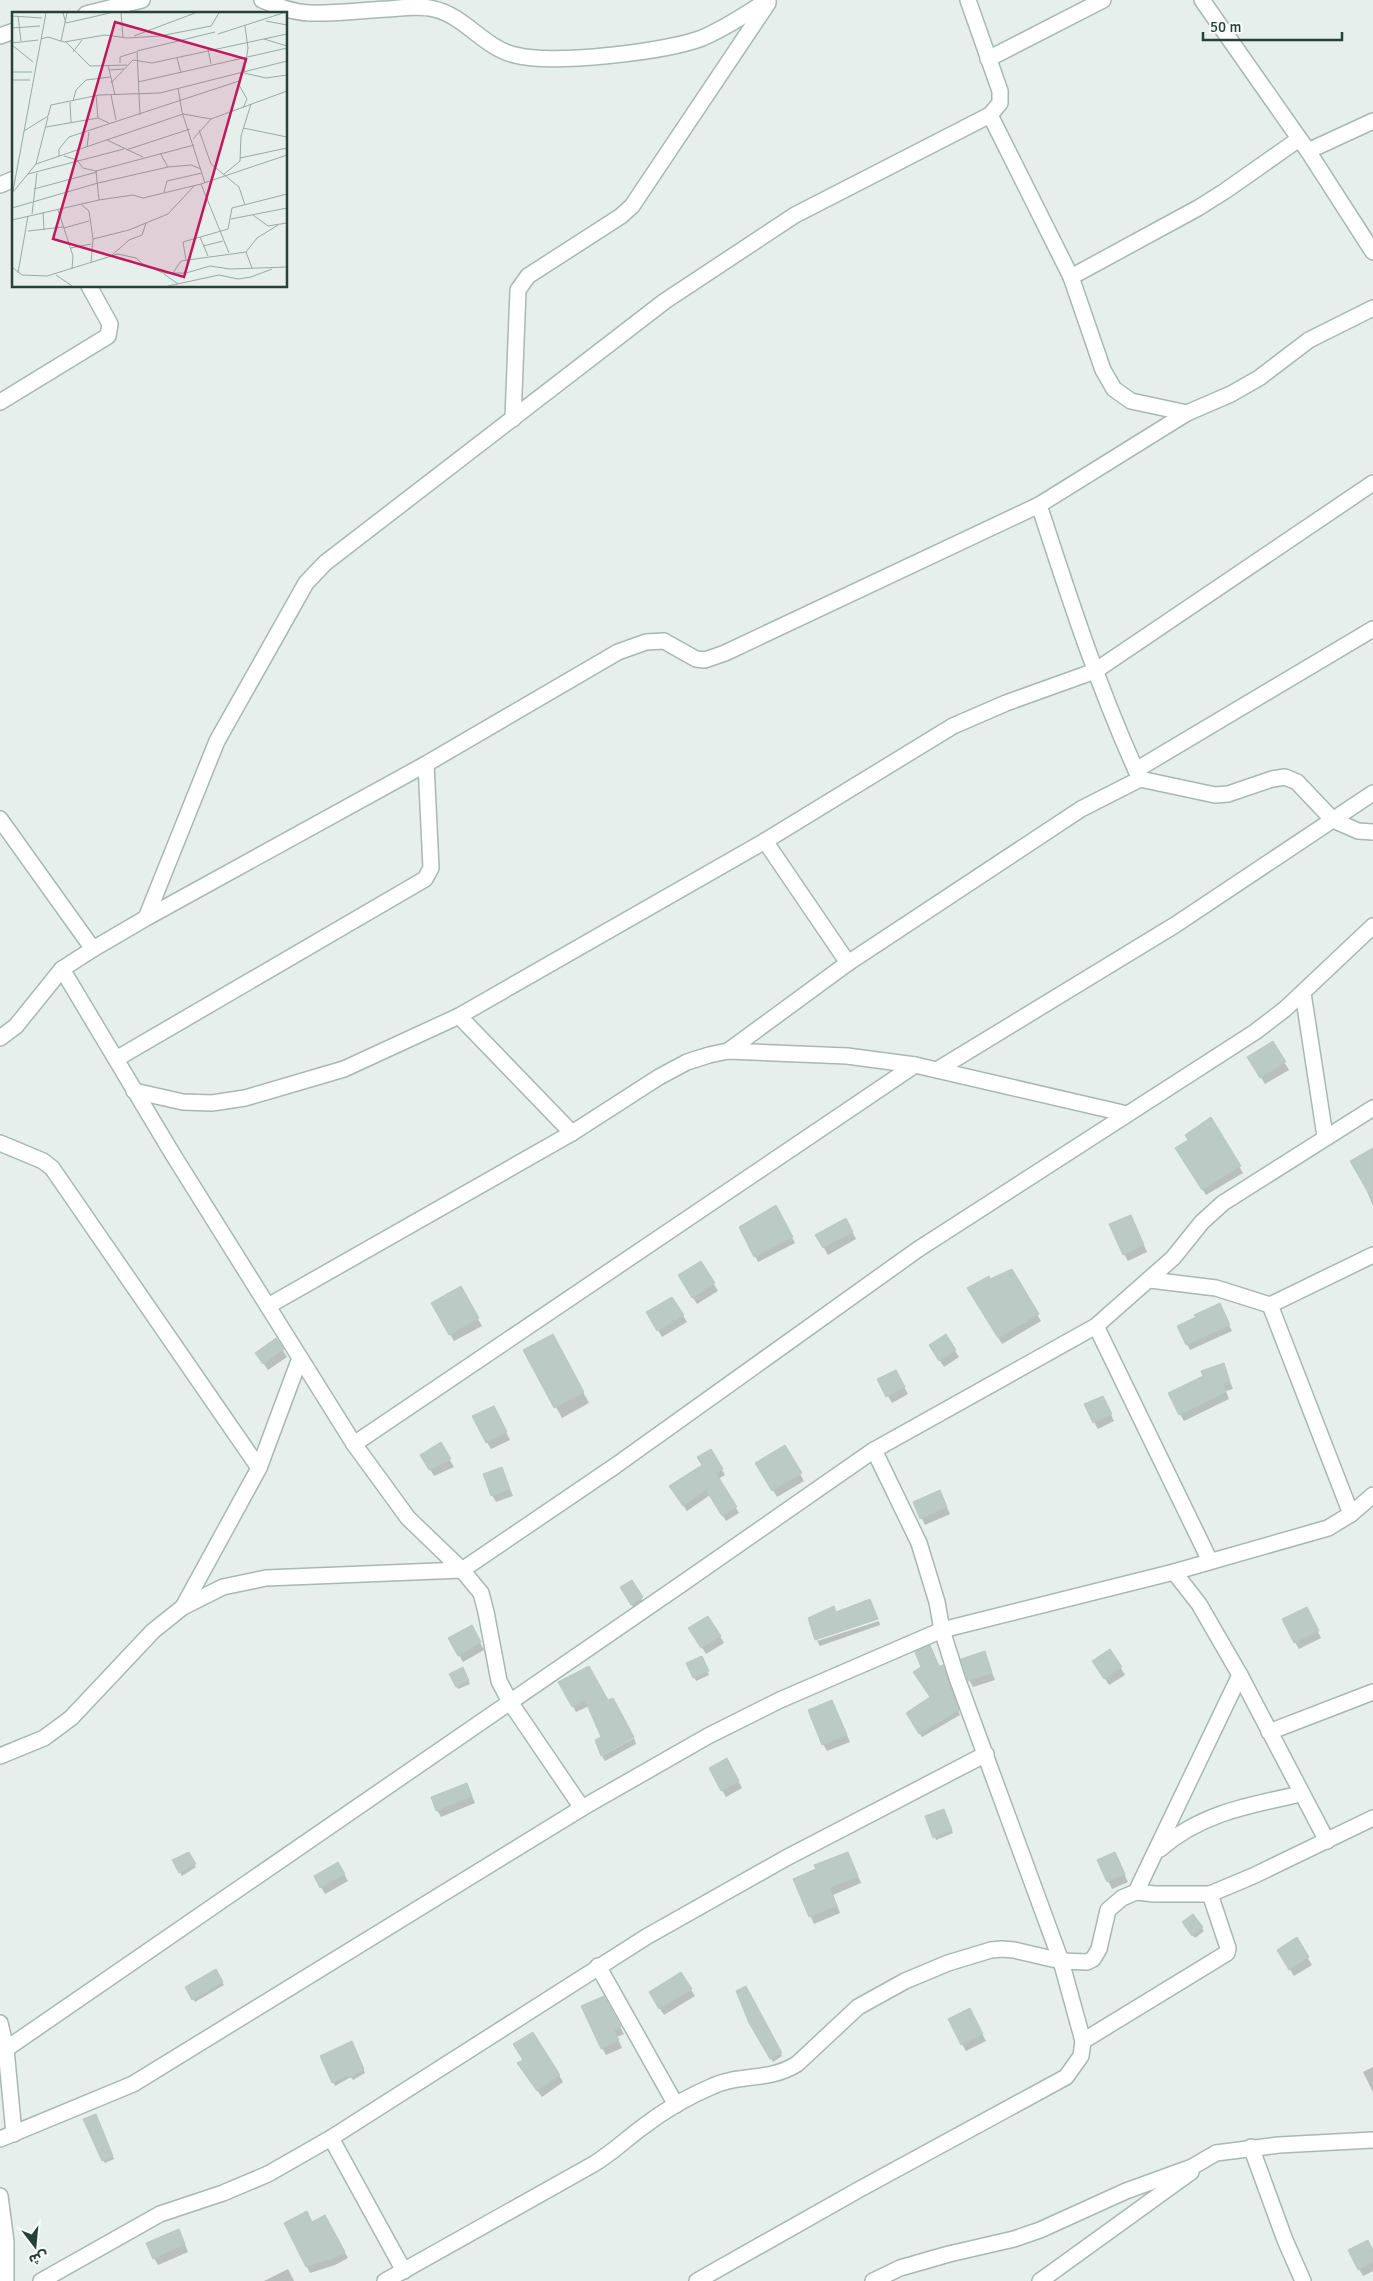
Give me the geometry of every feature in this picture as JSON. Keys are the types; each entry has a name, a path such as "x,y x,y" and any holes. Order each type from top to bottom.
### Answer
{"street":[{"path":"102,12 118,10 142,0"},
{"path":"262,0 288,10 309,13 434,9 467,25 499,50 516,56 542,58 586,57 670,47 701,38 727,27 769,0"},
{"path":"513,419 518,290 528,276 621,216 632,206 769,0"},
{"path":"146,918 217,741 306,583 325,563 665,301 795,215 990,115 1000,103 1000,91 968,0"},
{"path":"988,59 1103,0"},
{"path":"1202,0 1304,145 1373,252"},
{"path":"0,36 12,32"},
{"path":"990,115 1071,277 1103,370 1114,389 1131,401 1188,413"},
{"path":"1071,277 1198,208 1304,145 1373,121"},
{"path":"0,185 12,180"},
{"path":"0,402 108,336 110,324 90,288"},
{"path":"0,1038 16,1026 62,969 93,949 426,764 618,652 646,642 664,641 696,659 705,660 725,653 1039,505 1188,413 1231,394 1259,378 1309,340 1373,308"},
{"path":"134,1091 184,1102 212,1103 245,1098 344,1069 459,1016 765,841 953,726 1006,703 1095,671 1373,483"},
{"path":"1039,505 1073,611 1095,671 1138,774"},
{"path":"728,1051 848,964 1081,809 1373,629"},
{"path":"116,1059 425,878 432,868 426,764"},
{"path":"1138,774 1215,795 1228,794 1272,779 1285,777 1297,782 1332,820 1358,831 1373,832"},
{"path":"937,1070 1175,925 1373,793"},
{"path":"0,819 93,949"},
{"path":"765,841 848,964"},
{"path":"0,1756 44,1738 71,1718 120,1664 153,1632 183,1607 222,1587 266,1578 462,1570 615,1466 917,1250 1255,1032 1303,993 1373,926"},
{"path":"62,969 134,1091 354,1444 408,1518 462,1570 480,1593 486,1612 499,1681 510,1702 582,1808"},
{"path":"1303,993 1325,1136"},
{"path":"459,1016 572,1133"},
{"path":"268,1306 572,1133 687,1062 728,1051 847,1056 915,1065 1128,1114"},
{"path":"354,1444 915,1065"},
{"path":"6,2049 874,1450 1096,1326 1174,1258 1202,1222 1223,1202 1325,1136 1373,1108"},
{"path":"0,1143 43,1161 52,1168 259,1468"},
{"path":"1150,1280 1216,1288 1270,1305 1373,1255"},
{"path":"1270,1305 1351,1514"},
{"path":"1096,1326 1210,1561"},
{"path":"183,1607 259,1468 300,1358"},
{"path":"697,2281 860,2189 1066,2077 1075,2067 1081,2056 1083,2041 1061,1960 957,1678 919,1543 874,1450"},
{"path":"0,2139 133,2084 582,1808 745,1717 942,1630 1174,1572 1328,1528 1351,1514 1373,1495"},
{"path":"1174,1572 1199,1604 1240,1675 1327,1841"},
{"path":"1136,1892 1240,1675"},
{"path":"1269,1732 1373,1692"},
{"path":"40,2281 160,2214 248,2183 331,2138 598,1966 722,1893 986,1754"},
{"path":"1154,1854 1175,1836 1211,1816 1301,1794"},
{"path":"386,2281 592,2165 608,2155 648,2122 676,2105 721,2083 757,2078 786,2070 817,2046 858,2007 897,1985 948,1963 990,1950 1014,1950 1078,1963 1092,1959 1099,1949 1108,1910 1122,1898 1136,1892 1210,1894 1253,1876 1373,1818"},
{"path":"1083,2041 1228,1953 1210,1894"},
{"path":"598,1966 676,2105"},
{"path":"0,2023 6,2049 14,2134"},
{"path":"331,2138 404,2271"},
{"path":"873,2281 900,2268 1040,2230 1126,2191 1192,2167 1216,2153 1251,2147 1373,2140"},
{"path":"1251,2147 1285,2240 1303,2281"},
{"path":"1040,2281 1216,2153"},
{"path":"0,2196 6,2242 6,2281"}],"building":[{"path":"1273,1041 1286,1062 1260,1078 1247,1057"},
{"path":"1211,1117 1241,1166 1202,1190 1175,1148 1188,1140 1185,1135"},
{"path":"1373,1148 1373,1201 1350,1161"},
{"path":"776,1205 793,1237 754,1257 739,1227"},
{"path":"1131,1215 1144,1245 1123,1255 1109,1224"},
{"path":"846,1218 853,1232 823,1248 815,1235"},
{"path":"701,1261 715,1283 692,1298 678,1275"},
{"path":"1012,1269 1039,1314 998,1338 967,1288 989,1276 990,1279"},
{"path":"461,1286 479,1318 449,1335 431,1303"},
{"path":"672,1297 684,1315 657,1331 646,1312"},
{"path":"1220,1303 1230,1325 1186,1345 1177,1326 1196,1317 1194,1315"},
{"path":"553,1334 584,1392 554,1408 523,1350"},
{"path":"946,1334 956,1350 939,1361 929,1345"},
{"path":"276,1338 284,1349 263,1364 255,1353"},
{"path":"1224,1363 1230,1382 1223,1384 1226,1392 1179,1415 1168,1393 1203,1376 1201,1371"},
{"path":"896,1370 905,1387 886,1397 877,1379"},
{"path":"1103,1396 1112,1414 1093,1423 1084,1404"},
{"path":"494,1406 507,1432 486,1443 472,1416"},
{"path":"441,1442 451,1459 429,1470 420,1455"},
{"path":"785,1445 802,1473 772,1491 755,1463"},
{"path":"711,1449 723,1469 716,1473 737,1507 722,1516 706,1490 683,1506 669,1486 702,1465 697,1457"},
{"path":"502,1467 510,1489 491,1496 483,1474"},
{"path":"940,1490 947,1507 920,1519 913,1502"},
{"path":"632,1580 643,1597 631,1605 620,1587"},
{"path":"870,1599 878,1619 815,1640 808,1618 834,1606 836,1612"},
{"path":"1307,1607 1319,1631 1294,1643 1282,1619"},
{"path":"708,1616 721,1636 701,1648 688,1628"},
{"path":"472,1625 481,1642 458,1656 448,1638"},
{"path":"930,1645 939,1666 943,1665 959,1710 919,1734 906,1713 930,1697 913,1672 921,1667 915,1652"},
{"path":"1110,1649 1122,1667 1104,1679 1092,1661"},
{"path":"985,1651 992,1673 968,1681 961,1659"},
{"path":"702,1656 709,1671 693,1678 686,1663"},
{"path":"589,1666 608,1700 613,1698 634,1737 601,1756 595,1740 601,1737 585,1700 572,1707 558,1682"},
{"path":"463,1667 469,1681 456,1687 449,1674"},
{"path":"832,1700 847,1735 822,1745 808,1710"},
{"path":"727,1758 739,1781 721,1791 709,1768"},
{"path":"467,1783 472,1796 436,1811 431,1797"},
{"path":"944,1809 952,1830 933,1838 925,1816"},
{"path":"189,1852 196,1864 179,1873 172,1860"},
{"path":"848,1852 858,1876 830,1888 837,1906 809,1917 793,1879 816,1869 814,1865"},
{"path":"1115,1852 1125,1874 1107,1882 1097,1860"},
{"path":"338,1862 345,1874 320,1888 314,1876"},
{"path":"1193,1914 1203,1927 1192,1936 1182,1922"},
{"path":"1297,1937 1309,1957 1289,1970 1277,1950"},
{"path":"216,1969 223,1982 192,2000 185,1987"},
{"path":"681,1972 692,1989 659,2009 649,1992"},
{"path":"746,1986 782,2053 770,2059 749,2023 736,1991"},
{"path":"604,1996 621,2027 614,2030 619,2040 601,2049 581,2006"},
{"path":"970,2008 983,2034 961,2045 948,2019"},
{"path":"533,2032 560,2075 537,2091 517,2063 523,2060 513,2044"},
{"path":"352,2041 364,2069 350,2078 348,2075 332,2083 320,2056"},
{"path":"96,2114 113,2156 102,2161 83,2119"},
{"path":"307,2211 312,2222 325,2215 345,2252 331,2259 306,2267 284,2223"},
{"path":"179,2229 185,2244 153,2259 146,2243"},
{"path":"1368,2240 1373,2250 1373,2262 1358,2270 1348,2250"}]}
